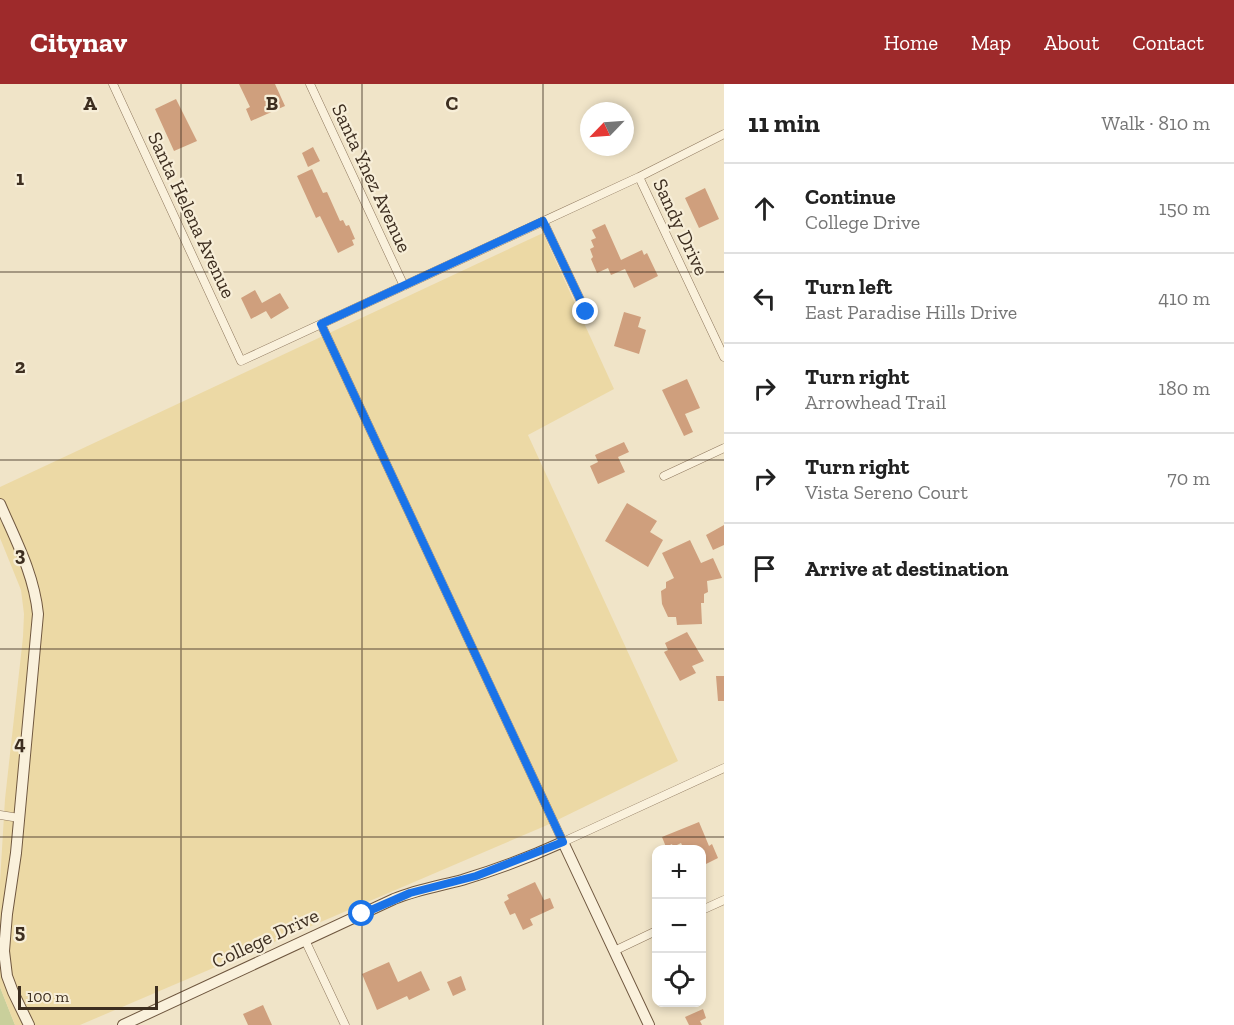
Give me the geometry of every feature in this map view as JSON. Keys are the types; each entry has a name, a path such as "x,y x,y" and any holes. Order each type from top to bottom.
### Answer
{"main road":[{"path":"0,504 28,566 34,585 38,614 4,951 7,976 12,992 29,1025"},
{"name":"College Drive","path":"123,1025 410,893 476,876 563,842"},
{"path":"563,842 649,1025"}],"street":[{"name":"Santa Helena Avenue","path":"113,84 241,361 321,324"},
{"name":"Santa Ynez Avenue","path":"310,84 404,286"},
{"path":"563,842 321,324 639,177 724,134"},
{"name":"Sandy Drive","path":"639,177 724,357"},
{"path":"543,221 586,312"},
{"path":"664,476 724,448"},
{"name":"College Drive","path":"563,842 724,768"},
{"path":"0,814 19,818"},
{"path":"706,908 724,900"},
{"path":"614,951 652,933"},
{"path":"305,940 345,1025"}],"green space":[{"path":"0,987 15,1025 0,1025"}],"sand":[{"path":"543,233 614,389 528,435 678,761 545,826 80,1025 15,1025 0,987 0,882 5,799 24,614 21,590 0,538 0,487"}],"building":[{"path":"239,84 275,84 285,106 251,121 246,109 250,107"},
{"path":"176,99 197,141 174,151 155,109"},
{"path":"313,147 320,161 308,167 302,153"},
{"path":"312,169 323,193 327,192 340,221 343,220 346,226 349,225 355,239 352,240 354,245 338,253 320,216 316,218 297,176"},
{"path":"705,188 719,219 699,228 685,198"},
{"path":"605,224 621,260 642,250 644,255 647,253 658,276 634,288 625,269 611,275 608,268 597,273 591,259 593,257 590,249 594,247 591,240 596,238 592,230"},
{"path":"255,290 262,303 280,293 289,308 271,319 266,311 251,319 241,298"},
{"path":"624,312 641,317 638,327 646,330 639,354 614,346"},
{"path":"687,379 700,408 685,414 693,432 684,436 662,390"},
{"path":"624,442 629,452 618,457 625,472 598,484 590,466 598,462 595,455"},
{"path":"627,503 657,521 650,532 663,540 648,567 605,541"},
{"path":"724,525 724,545 713,550 706,535"},
{"path":"690,540 701,563 713,558 722,578 707,581 708,592 704,594 704,603 701,603 702,624 677,625 676,617 668,617 662,604 661,591 666,588 666,582 674,578 662,553"},
{"path":"687,632 704,661 692,666 696,673 680,681 664,652 668,650 665,643"},
{"path":"716,676 724,676 724,701 718,701"},
{"path":"699,822 709,846 712,844 718,858 706,864 706,845 682,845 681,843 665,845 662,837"},
{"path":"535,882 544,900 550,898 554,908 530,919 533,925 523,930 515,913 510,915 504,902 509,899 507,895"},
{"path":"389,962 398,982 421,971 430,990 409,1000 407,996 377,1010 362,974"},
{"path":"461,976 466,990 453,996 447,982"},
{"path":"263,1005 272,1025 248,1025 243,1014"},
{"path":"703,1009 706,1018 700,1021 702,1025 689,1025 685,1017"}],"route":[{"path":"362,914 410,893 476,876 563,842 321,324 543,221 586,312"}]}
